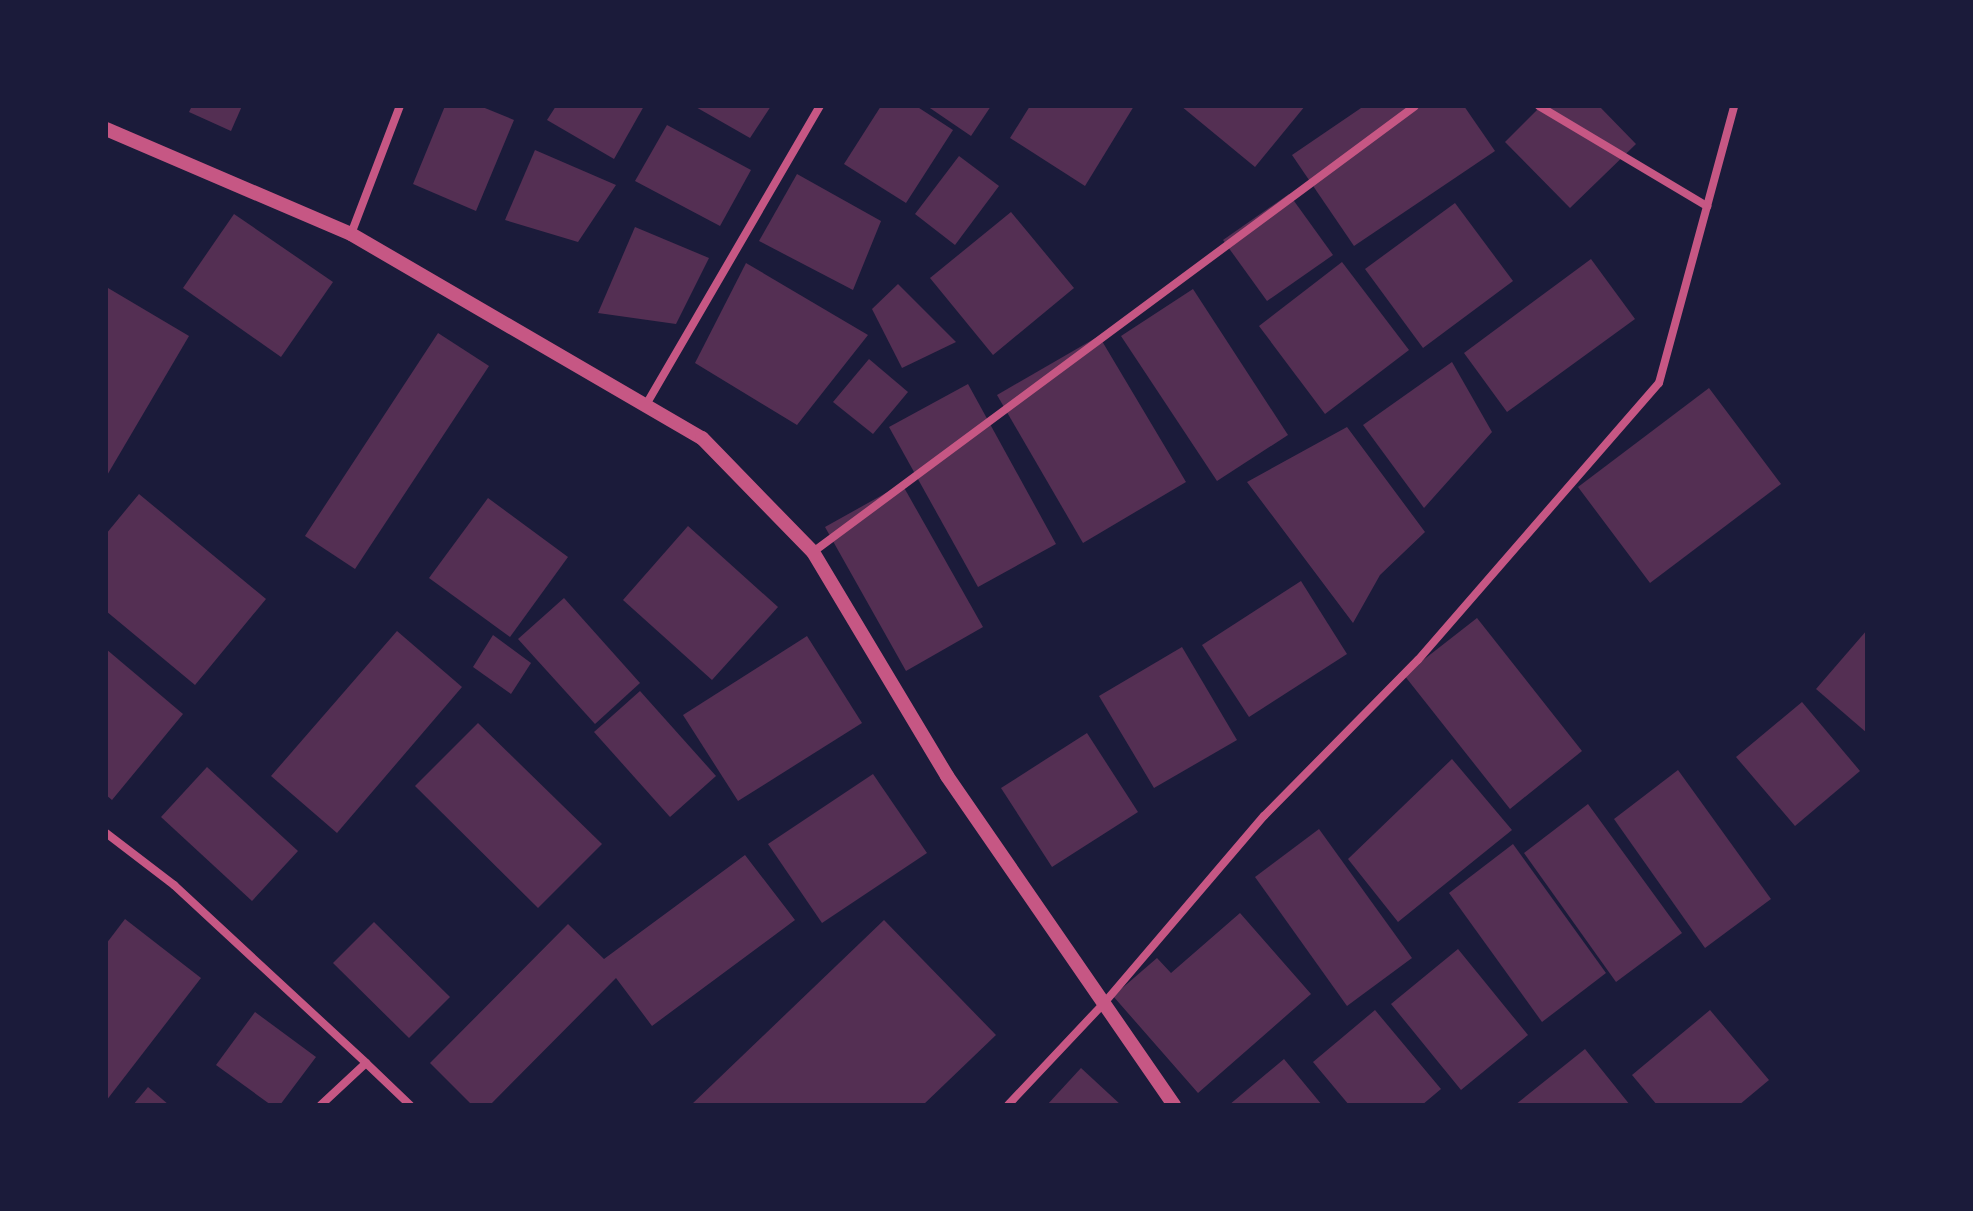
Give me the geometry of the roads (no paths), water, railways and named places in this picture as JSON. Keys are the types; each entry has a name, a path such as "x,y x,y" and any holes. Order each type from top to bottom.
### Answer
{"street":[{"path":"351,234 400,106"},
{"path":"647,403 820,106"},
{"path":"813,552 1415,106"},
{"path":"1539,106 1707,206"},
{"path":"1008,1105 1105,1002 1264,816 1418,660 1659,383 1734,106"},
{"path":"106,129 351,234 647,403 702,438 813,552 947,776 1174,1105"},
{"path":"106,833 174,885 410,1105"},
{"path":"321,1105 366,1063"}]}
